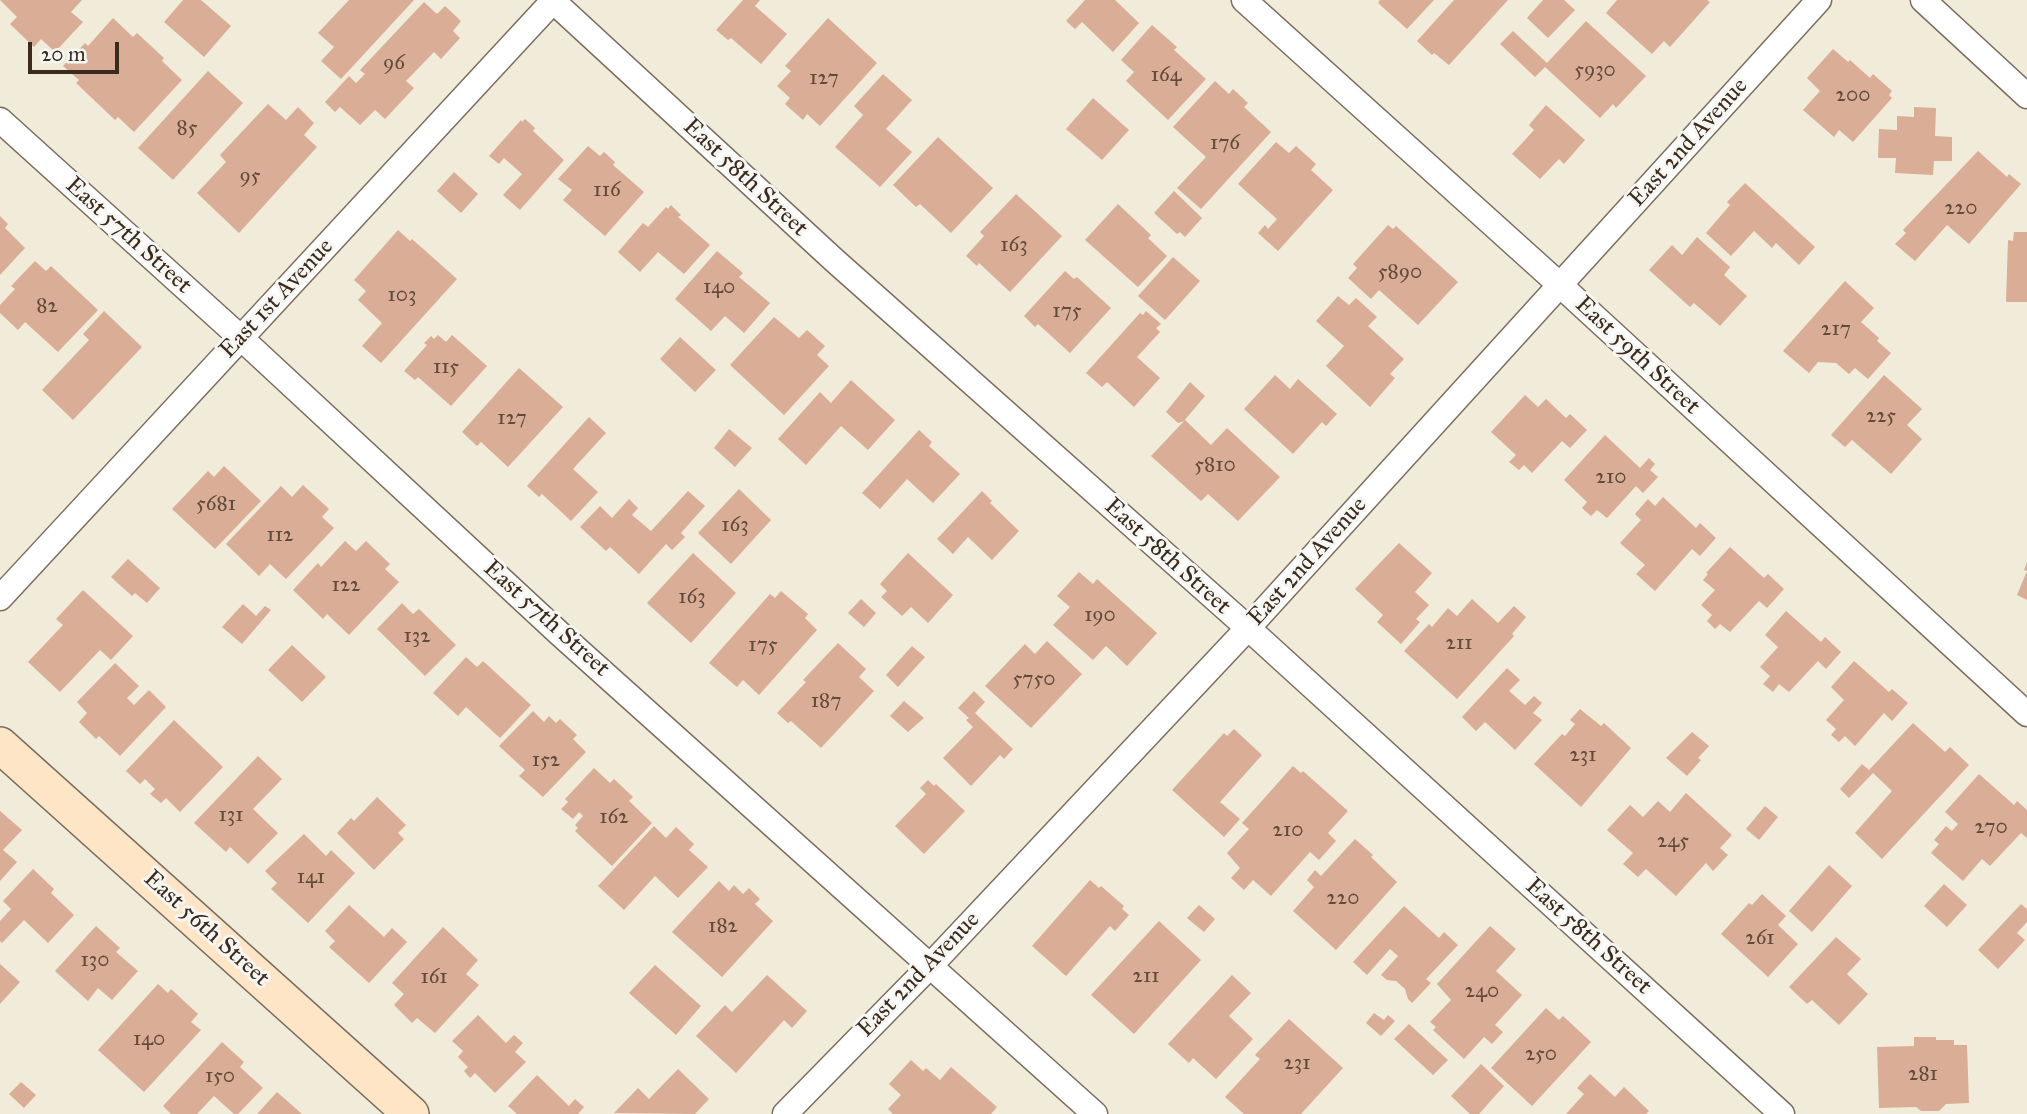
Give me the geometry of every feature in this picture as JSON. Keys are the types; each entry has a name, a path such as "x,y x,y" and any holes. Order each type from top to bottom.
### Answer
{"street":[{"name":"East 1st Avenue","path":"0,598 553,0"},
{"name":"East 58th Street","path":"553,0 834,260 1248,628 1782,1114"},
{"name":"East 59th Street","path":"1244,0 1560,285 2027,714"},
{"name":"East 2nd Avenue","path":"785,1114 930,965 1248,628 1819,0"},
{"path":"1923,0 2027,96"},
{"name":"East 57th Street","path":"0,120 550,624 1095,1114"},
{"name":"East 56th Street","path":"0,745 411,1114"}],"building":[{"path":"0,0 82,0 71,12 83,22 55,52 41,39 34,47 10,24 17,17"},
{"path":"183,0 201,0 231,26 204,57 164,22"},
{"path":"349,0 414,0 341,79 321,61 334,47 318,33"},
{"path":"743,0 760,0 755,6 787,34 761,64 731,38 728,40 716,30"},
{"path":"1085,0 1115,0 1139,23 1113,52 1082,22 1075,29 1066,21"},
{"path":"1380,0 1434,0 1407,29 1378,3"},
{"path":"1454,0 1508,0 1449,65 1434,53 1432,55 1417,41"},
{"path":"1543,0 1564,0 1575,10 1548,38 1527,18"},
{"path":"1617,0 1710,2 1670,47 1664,41 1652,54 1606,13"},
{"path":"424,2 437,14 445,6 461,21 453,31 460,38 441,59 434,52 406,81 414,88 385,119 375,110 360,125 340,107 335,112 325,102 349,76 356,83 365,74 360,70"},
{"path":"113,18 133,37 137,33 164,58 162,61 182,80 134,132 118,117 115,120 76,83 79,80 63,66 85,43 88,46"},
{"path":"828,18 877,63 820,126 807,114 803,120 785,104 790,98 777,86 791,71 785,66"},
{"path":"1586,21 1646,76 1616,108 1613,104 1600,118 1545,67 1535,77 1500,44 1513,31 1547,63"},
{"path":"1152,25 1177,47 1174,50 1206,79 1168,120 1126,81 1134,72 1121,60"},
{"path":"1833,49 1870,78 1873,74 1892,91 1889,95 1892,98 1853,142 1839,130 1834,137 1803,110 1820,91 1807,78"},
{"path":"208,71 243,103 173,180 138,148"},
{"path":"883,74 912,100 886,129 912,152 880,187 835,147 863,115 854,106"},
{"path":"1215,81 1229,94 1233,89 1248,103 1244,107 1271,132 1201,209 1177,188 1206,157 1173,127"},
{"path":"1093,98 1129,130 1102,160 1066,129"},
{"path":"268,104 286,120 298,107 314,123 304,135 317,147 239,233 197,193 226,162 220,155"},
{"path":"1546,105 1585,140 1564,164 1559,159 1540,179 1512,154 1534,130 1529,125"},
{"path":"1914,107 1936,108 1935,136 1952,137 1952,161 1934,161 1933,175 1895,173 1896,158 1878,158 1879,129 1897,130 1897,116 1914,117"},
{"path":"525,119 535,128 533,131 564,160 520,210 503,195 522,174 504,158 499,164 489,156 521,120 522,122"},
{"path":"938,137 993,188 951,233 920,204 916,207 893,185"},
{"path":"1276,142 1289,153 1296,146 1316,164 1311,170 1333,190 1278,251 1258,233 1265,225 1268,229 1277,219 1238,184"},
{"path":"588,146 600,156 604,152 615,162 613,165 644,192 605,236 563,200 572,190 558,179"},
{"path":"1978,151 2007,177 2009,174 2021,184 1969,244 1947,225 1915,261 1895,244 1906,233 1903,230"},
{"path":"454,172 478,194 461,213 437,191"},
{"path":"1745,183 1815,247 1799,265 1776,243 1772,248 1754,231 1731,256 1706,233 1730,205 1727,202"},
{"path":"1174,191 1202,218 1185,237 1180,232 1177,234 1154,213"},
{"path":"1016,194 1062,236 1010,292 979,263 977,266 966,256 984,236 980,232"},
{"path":"1118,204 1151,235 1148,238 1167,256 1138,287 1085,240"},
{"path":"671,205 681,215 678,217 710,245 684,274 658,252 640,272 618,252 643,223 648,227"},
{"path":"0,216 8,224 5,228 25,248 0,275"},
{"path":"1388,225 1393,229 1396,226 1458,282 1418,325 1379,290 1371,299 1348,278 1357,268 1353,264"},
{"path":"398,230 457,279 381,363 362,346 382,323 358,300 366,291 354,280"},
{"path":"2014,232 2027,232 2027,302 2006,302 2008,240 2013,241"},
{"path":"1697,237 1730,267 1724,275 1747,296 1720,326 1694,303 1690,307 1649,270 1672,245 1682,255"},
{"path":"717,251 743,273 739,277 770,303 744,333 725,316 711,331 675,299"},
{"path":"1173,257 1200,281 1165,320 1138,296"},
{"path":"35,261 46,271 51,266 98,310 58,352 25,322 18,330 0,313 0,305 15,289 11,286"},
{"path":"1065,271 1074,279 1077,277 1111,308 1070,353 1038,324 1035,327 1024,316"},
{"path":"1845,281 1874,308 1861,322 1891,353 1868,379 1855,368 1849,374 1836,363 1818,362 1809,373 1783,351"},
{"path":"1338,296 1349,305 1356,298 1377,317 1368,326 1404,359 1390,374 1395,378 1370,407 1326,366 1344,346 1316,321"},
{"path":"104,311 142,347 73,420 42,390 89,340 83,334"},
{"path":"1146,311 1161,324 1156,328 1160,332 1137,357 1160,378 1134,407 1107,382 1102,387 1086,373 1140,313 1143,315"},
{"path":"774,317 799,338 807,330 825,346 817,355 829,366 784,415 730,365"},
{"path":"438,335 446,342 452,335 487,366 451,406 418,377 415,380 404,371 427,345 424,343 431,336 434,339"},
{"path":"680,337 716,370 695,392 660,359"},
{"path":"519,368 563,407 508,467 481,442 477,446 462,432"},
{"path":"1275,375 1290,389 1298,379 1337,414 1326,426 1322,422 1293,454 1244,409"},
{"path":"1884,375 1922,409 1907,425 1922,439 1891,474 1852,440 1845,447 1831,435"},
{"path":"851,380 895,420 868,450 841,426 806,465 778,439 820,392 831,403"},
{"path":"1190,382 1205,396 1184,421 1178,423 1166,412"},
{"path":"1525,395 1538,407 1546,399 1566,418 1570,414 1587,430 1570,448 1562,441 1532,473 1524,465 1519,470 1509,462 1516,455 1491,432"},
{"path":"589,417 606,433 573,469 598,492 571,521 542,494 539,497 527,486"},
{"path":"1185,420 1211,445 1227,428 1280,477 1238,521 1208,494 1201,501 1151,456"},
{"path":"729,429 752,448 735,467 714,448"},
{"path":"919,430 932,442 929,446 960,474 933,503 907,479 880,509 862,493"},
{"path":"1605,435 1640,468 1649,458 1655,464 1650,470 1658,477 1643,493 1636,486 1607,518 1597,510 1591,516 1582,508 1587,502 1564,480"},
{"path":"224,466 261,501 215,549 172,509 208,471 214,477"},
{"path":"303,485 329,509 322,517 334,528 286,579 270,564 259,576 226,544 281,486 292,497"},
{"path":"739,489 771,520 731,564 698,533"},
{"path":"688,491 705,506 681,533 685,537 672,550 666,544 639,574 610,547 606,551 580,527 600,506 612,518 629,499 638,508 632,515 651,531"},
{"path":"982,491 992,501 990,503 1019,531 992,560 968,537 953,554 937,539"},
{"path":"1663,497 1696,528 1700,523 1716,538 1700,556 1692,549 1655,591 1636,574 1645,565 1620,543 1641,520 1635,514 1648,499 1655,506"},
{"path":"345,541 356,551 366,541 390,564 385,569 399,582 349,635 327,614 323,619 293,590 318,563 321,567"},
{"path":"1399,543 1432,573 1415,592 1429,605 1416,619 1420,622 1401,644 1377,622 1383,615 1355,589"},
{"path":"1730,547 1764,578 1768,574 1784,589 1767,608 1759,601 1730,632 1720,624 1715,629 1707,621 1712,615 1701,605 1715,590 1703,580 1708,574 1706,573"},
{"path":"693,553 736,593 691,643 647,603"},
{"path":"908,553 953,595 928,623 911,607 902,616 881,597 887,591 880,584"},
{"path":"128,559 160,588 147,603 135,593 132,596 111,577"},
{"path":"2027,571 2027,600 2017,595"},
{"path":"1079,572 1093,584 1097,579 1157,633 1127,666 1106,646 1093,660 1053,625 1070,607 1057,596"},
{"path":"83,590 133,636 111,660 100,650 60,692 28,662 63,625 56,619"},
{"path":"781,591 808,614 805,618 817,630 759,695 743,680 737,687 709,663 770,594 775,598"},
{"path":"861,599 876,613 864,627 848,613"},
{"path":"1472,599 1498,623 1514,606 1526,617 1512,634 1514,636 1457,699 1404,651 1429,624 1432,627 1448,608 1457,616"},
{"path":"402,603 413,614 419,609 456,645 425,676 377,629"},
{"path":"243,604 256,616 265,606 271,610 242,644 222,627"},
{"path":"1786,611 1821,642 1825,637 1841,652 1826,669 1818,661 1789,692 1779,684 1773,692 1763,684 1770,676 1760,667 1778,647 1765,635"},
{"path":"1047,641 1082,674 1031,728 985,686 1025,644 1035,654"},
{"path":"838,643 866,669 859,677 874,691 821,748 791,721 788,723 777,713"},
{"path":"292,645 326,677 302,702 268,670"},
{"path":"912,646 925,657 898,687 886,675"},
{"path":"466,657 477,667 483,661 531,705 500,738 466,707 458,716 433,693"},
{"path":"1854,661 1889,692 1892,689 1908,703 1892,721 1884,713 1855,746 1845,736 1839,742 1831,735 1836,729 1826,720 1844,700 1831,687"},
{"path":"115,663 139,686 127,698 134,705 149,690 166,707 120,756 99,736 96,739 79,722 87,713 77,702"},
{"path":"1507,668 1520,680 1509,691 1525,705 1534,696 1542,703 1533,713 1542,720 1515,750 1485,722 1476,731 1462,717"},
{"path":"974,691 985,702 975,713 1013,749 1004,759 1000,755 971,786 943,758 973,727 966,720 969,718 958,708"},
{"path":"904,701 924,718 908,732 890,716"},
{"path":"1580,709 1601,726 1604,723 1631,748 1581,807 1534,764 1562,734 1565,736 1575,724 1570,720"},
{"path":"533,711 544,722 549,716 556,723 560,719 577,735 573,739 586,752 543,797 519,776 525,770 499,746"},
{"path":"174,720 223,767 180,812 166,798 161,803 150,794 155,789 145,779 140,784 126,771"},
{"path":"1913,723 1945,752 1950,747 1969,765 1882,859 1855,833 1892,791 1873,773 1849,798 1840,789 1862,764 1869,770"},
{"path":"1234,729 1262,755 1220,802 1240,819 1224,837 1172,790 1224,733 1227,736"},
{"path":"1692,732 1709,746 1687,776 1666,758"},
{"path":"258,756 282,779 253,809 278,833 248,864 230,847 226,852 194,823"},
{"path":"1293,766 1301,773 1303,771 1348,811 1328,833 1336,841 1319,860 1310,852 1271,896 1253,880 1244,890 1231,878 1240,868 1227,853 1249,829 1242,823"},
{"path":"594,768 610,783 614,779 633,797 629,801 652,823 612,866 575,831 578,828 575,825 583,816 579,812 573,819 561,809 568,802 565,799"},
{"path":"1979,774 2014,805 2017,801 2027,810 2027,838 2021,833 1990,866 1982,859 1963,881 1931,853 1939,844 1934,840 1946,826 1952,831 1958,824 1945,812"},
{"path":"928,780 965,811 924,854 895,826 926,794 920,788"},
{"path":"1686,793 1732,835 1720,848 1728,855 1713,871 1706,863 1676,896 1646,869 1638,877 1623,864 1633,853 1607,830 1630,805 1643,817 1658,801 1670,812"},
{"path":"377,797 406,825 398,833 404,839 374,870 337,833 351,818 354,821"},
{"path":"1765,806 1778,817 1759,840 1746,829"},
{"path":"0,811 22,830 3,850 17,862 0,881"},
{"path":"654,826 666,838 676,827 694,844 689,850 708,867 678,898 655,876 624,910 598,886"},
{"path":"304,834 326,856 331,850 355,873 308,923 271,889 277,883 265,871"},
{"path":"1355,839 1397,882 1336,950 1293,911 1314,887 1307,880 1315,870 1321,876"},
{"path":"1829,865 1852,886 1812,932 1789,911"},
{"path":"33,869 54,889 51,893 74,915 48,943 24,920 2,943 0,921 11,909 3,901"},
{"path":"1090,880 1124,906 1122,909 1129,915 1115,931 1110,926 1066,976 1032,946"},
{"path":"719,881 729,891 734,885 743,894 749,888 760,899 755,904 773,921 722,977 672,932"},
{"path":"1944,884 1967,905 1947,927 1924,906"},
{"path":"1762,894 1786,916 1778,925 1798,944 1768,977 1721,934 1749,903 1752,905"},
{"path":"2021,904 2027,909 2027,922 2017,933 2025,940 1998,969 1978,950"},
{"path":"349,905 384,937 392,928 407,942 369,983 329,947 335,941 325,931"},
{"path":"1199,905 1215,919 1204,932 1187,918"},
{"path":"1404,906 1439,938 1444,932 1458,945 1426,979 1431,983 1412,1003 1405,989 1396,981 1387,980 1381,975 1398,956 1390,949 1367,975 1353,962"},
{"path":"1159,921 1201,960 1134,1034 1091,995"},
{"path":"96,926 120,948 116,952 138,971 112,1000 98,988 88,1001 55,971"},
{"path":"1490,926 1516,949 1496,971 1522,995 1495,1025 1503,1032 1492,1044 1484,1037 1464,1059 1433,1030 1436,1027 1430,1022 1451,1000 1437,984"},
{"path":"443,927 478,960 466,974 479,985 435,1033 417,1018 412,1023 394,1005 404,994 392,983"},
{"path":"1836,937 1861,959 1847,974 1868,994 1839,1025 1812,1000 1807,1004 1789,987"},
{"path":"0,964 20,982 0,1004"},
{"path":"655,965 701,1006 676,1035 629,993"},
{"path":"767,975 807,1011 792,1028 784,1020 736,1073 696,1036 725,1005 732,1012"},
{"path":"1232,975 1251,993 1229,1016 1253,1039 1216,1079 1193,1058 1189,1063 1168,1044"},
{"path":"158,984 168,993 171,989 198,1014 191,1022 201,1030 144,1092 98,1050"},
{"path":"1546,1008 1559,1020 1563,1016 1591,1042 1532,1106 1491,1068"},
{"path":"1374,1013 1384,1020 1388,1015 1395,1021 1381,1036 1366,1023"},
{"path":"478,1015 506,1043 514,1035 523,1043 515,1052 526,1062 495,1093 475,1073 470,1078 464,1071 468,1067 458,1057 463,1051 452,1041"},
{"path":"1289,1019 1343,1068 1301,1114 1244,1114 1225,1097 1260,1059 1255,1055"},
{"path":"1409,1024 1448,1060 1433,1075 1394,1039"},
{"path":"1914,1037 1936,1037 1936,1040 1954,1040 1954,1045 1967,1045 1969,1103 1946,1104 1939,1111 1921,1111 1916,1107 1879,1108 1877,1047 1914,1046"},
{"path":"222,1042 244,1062 240,1067 263,1088 238,1114 234,1114 214,1096 197,1114 171,1114 163,1106"},
{"path":"911,1060 923,1071 926,1068 940,1080 951,1067 997,1107 991,1114 893,1114 888,1109 901,1095 889,1084"},
{"path":"1481,1064 1504,1086 1479,1114 1470,1114 1451,1096"},
{"path":"678,1069 709,1099 695,1114 614,1113 638,1088 649,1099"},
{"path":"1590,1074 1615,1097 1624,1087 1649,1111 1646,1114 1566,1114 1584,1094 1577,1088"},
{"path":"537,1075 569,1106 575,1099 584,1107 578,1114 517,1114 508,1106"},
{"path":"21,1082 36,1095 24,1108 9,1094"},
{"path":"277,1092 302,1114 257,1114"}]}
